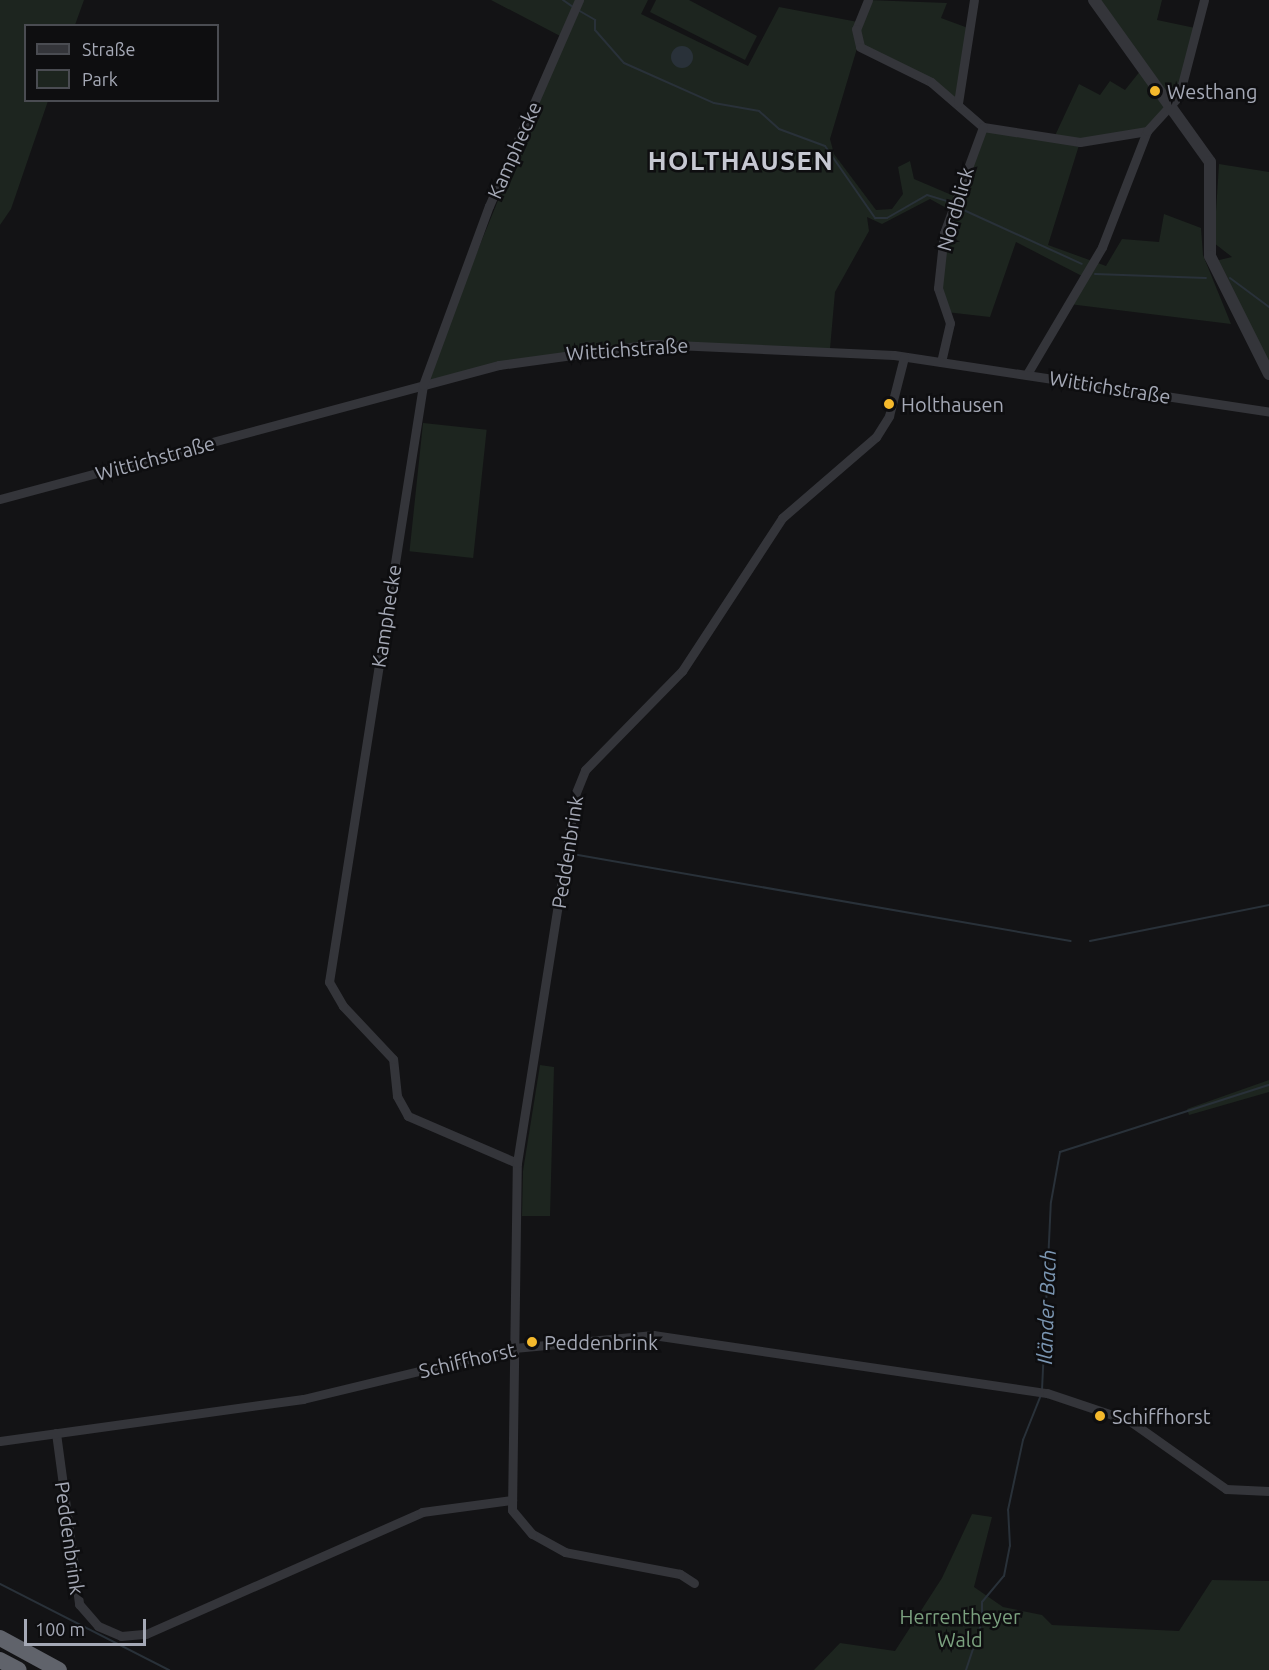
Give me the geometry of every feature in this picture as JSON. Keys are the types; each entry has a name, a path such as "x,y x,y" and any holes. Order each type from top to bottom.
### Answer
{"highway":[{"path":"0,1638 59,1670"},
{"path":"0,1660 19,1670"}],"street":[{"name":"Kamphecke","path":"517,1163 408,1116 397,1096 393,1059 343,1006 329,982 423,385 489,206 579,0"},
{"path":"868,0 856,29 860,48 958,103 983,127 1080,142 1147,131"},
{"path":"958,103 974,0"},
{"path":"1094,0 1172,105 1210,162 1210,256 1269,374"},
{"path":"1027,374 1102,247 1147,131 1172,105 1204,0"},
{"name":"Nordblick","path":"941,362 950,322 938,288 945,233 983,127"},
{"name":"Wittichstraße","path":"0,499 524,360 653,344 904,357 1269,412"},
{"name":"Peddenbrink","path":"694,1583 680,1574 565,1552 514,1518 512,1500 517,1163 580,777 682,671 782,518 876,437 889,416 904,357"},
{"name":"Schiffhorst","path":"0,1441 303,1399 514,1348 653,1335 1047,1393 1130,1421 1226,1489 1269,1491"},
{"name":"Peddenbrink","path":"56,1433 79,1604 98,1626 121,1636 146,1634 422,1512 512,1500"}],"green space":[{"path":"0,0 84,0 75,24 24,24 24,102 48,102 11,209 0,225"},
{"path":"491,0 648,0 641,14 748,66 779,7 858,22 868,0 947,3 941,18 968,28 958,103 858,45 830,139 834,154 876,210 892,209 903,194 898,167 910,161 914,179 954,196 983,127 1053,140 1079,84 1100,95 1110,81 1125,90 1145,65 1094,0 1162,0 1157,20 1195,28 1179,96 1147,131 1080,142 1048,245 1106,266 1122,239 1159,242 1164,214 1201,228 1203,255 1231,324 1069,304 1082,276 1016,242 990,317 946,312 940,300 950,210 930,199 882,224 867,217 869,231 835,292 830,349 604,348 423,385 564,38"},
{"path":"656,0 689,0 757,36 745,60 650,12"},
{"path":"1219,164 1269,172 1269,368 1215,261 1232,257 1214,243"},
{"path":"423,423 487,430 473,558 410,551"},
{"path":"540,1065 554,1067 550,1216 522,1216 523,1171"},
{"path":"1269,1080 1269,1092 1189,1115 1187,1109"},
{"name":"Herrentheyer Wald","path":"972,1514 992,1517 974,1587 1003,1607 1042,1615 1052,1625 1179,1631 1212,1580 1269,1581 1269,1670 814,1670 840,1643 895,1651 942,1578"}],"shaded area":[{"path":"682,46 690,49 693,57 690,65 682,68 674,65 671,57 674,49"}],"waterway":[{"path":"563,0 573,7"},
{"path":"578,10 595,20 595,30 624,63 714,103 759,111 779,129 825,146 875,218 887,218 927,195 947,201"},
{"path":"957,207 1082,264"},
{"path":"1095,274 1206,278"},
{"path":"1230,278 1269,307"},
{"path":"578,855 1071,941"},
{"path":"1090,941 1269,905"},
{"name":"Iländer Bach","path":"1042,1390 1051,1202 1060,1152 1269,1085"},
{"name":"Iländer Bach","path":"966,1670 982,1622 982,1602 1004,1576 1010,1546 1008,1510 1023,1440 1041,1395"},
{"path":"0,1584 169,1670"}],"place":[{"name":"Westhang","path":"1155,91"},
{"name":"Holthausen","path":"889,404"},
{"name":"Peddenbrink","path":"532,1342"},
{"name":"Schiffhorst","path":"1100,1416"}],"district":[{"name":"HOLTHAUSEN","path":"741,161"}]}
